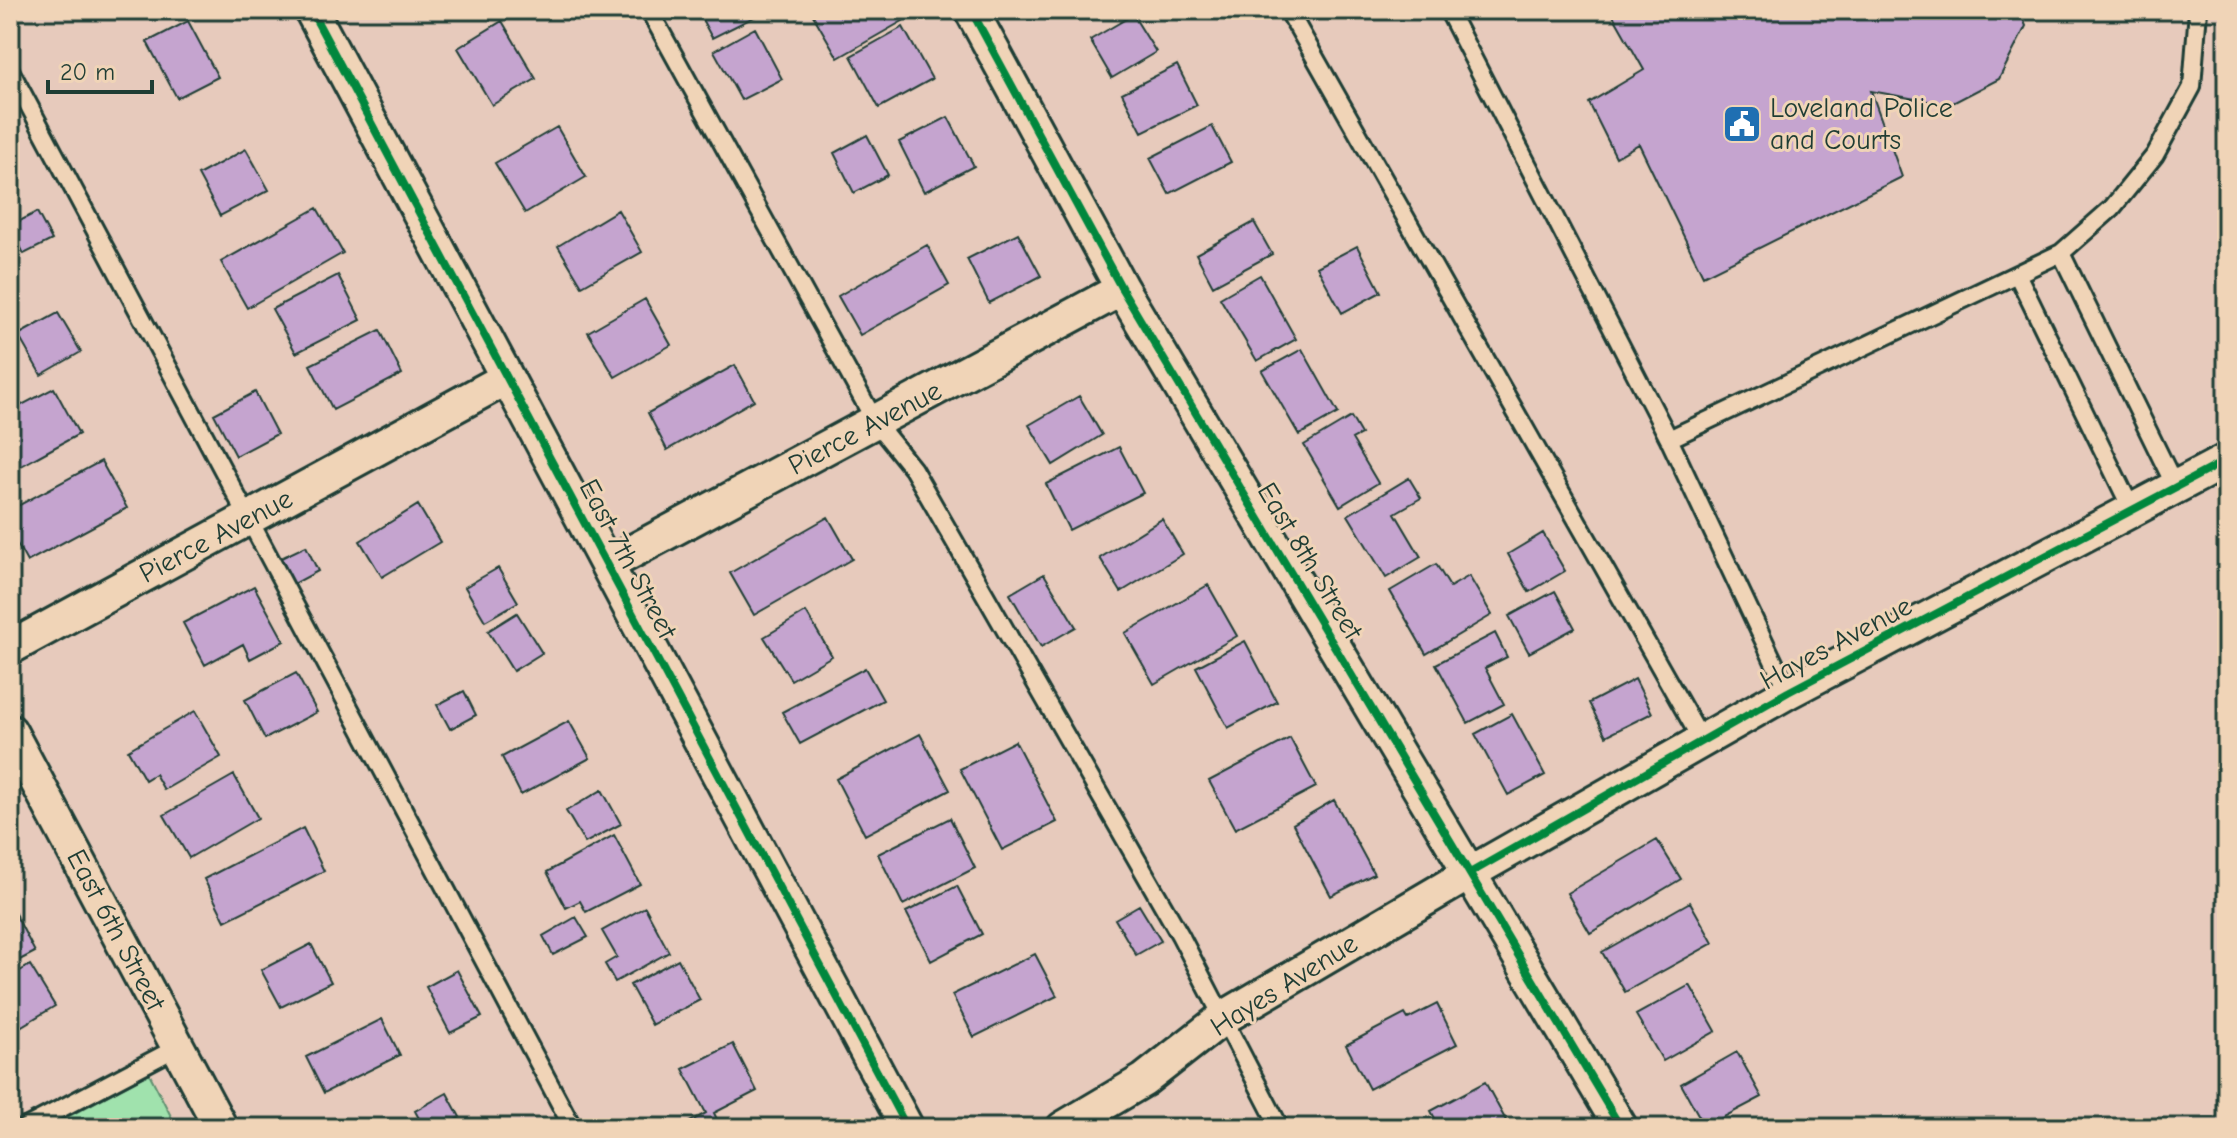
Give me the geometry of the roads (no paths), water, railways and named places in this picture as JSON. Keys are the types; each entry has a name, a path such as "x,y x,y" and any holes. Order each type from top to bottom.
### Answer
{"street":[{"name":"East 7th Street","path":"311,10 907,1128"},
{"name":"East 8th Street","path":"971,10 1122,289 1621,1128"},
{"name":"Pierce Avenue","path":"607,565 1122,289"},
{"name":"Pierce Avenue","path":"10,648 507,378"},
{"name":"Hayes Avenue","path":"1063,1128 1144,1080 1223,1018 1470,873 1788,692 2227,460"},
{"name":"East 6th Street","path":"10,731 221,1128"}],"lane":[{"path":"649,10 876,423 913,469 1180,935 1280,1128"},
{"path":"1288,10 1702,741"},
{"path":"1448,10 1669,439 1788,692"},
{"path":"1669,439 2061,253 2112,208 2155,155 2192,87 2198,10"},
{"path":"10,70 573,1128"},
{"path":"2061,253 2176,488"},
{"path":"2017,274 2133,512"},
{"path":"24,1128 178,1047"}],"place":[{"name":"Loveland Police and Courts","path":"1742,124"}]}
